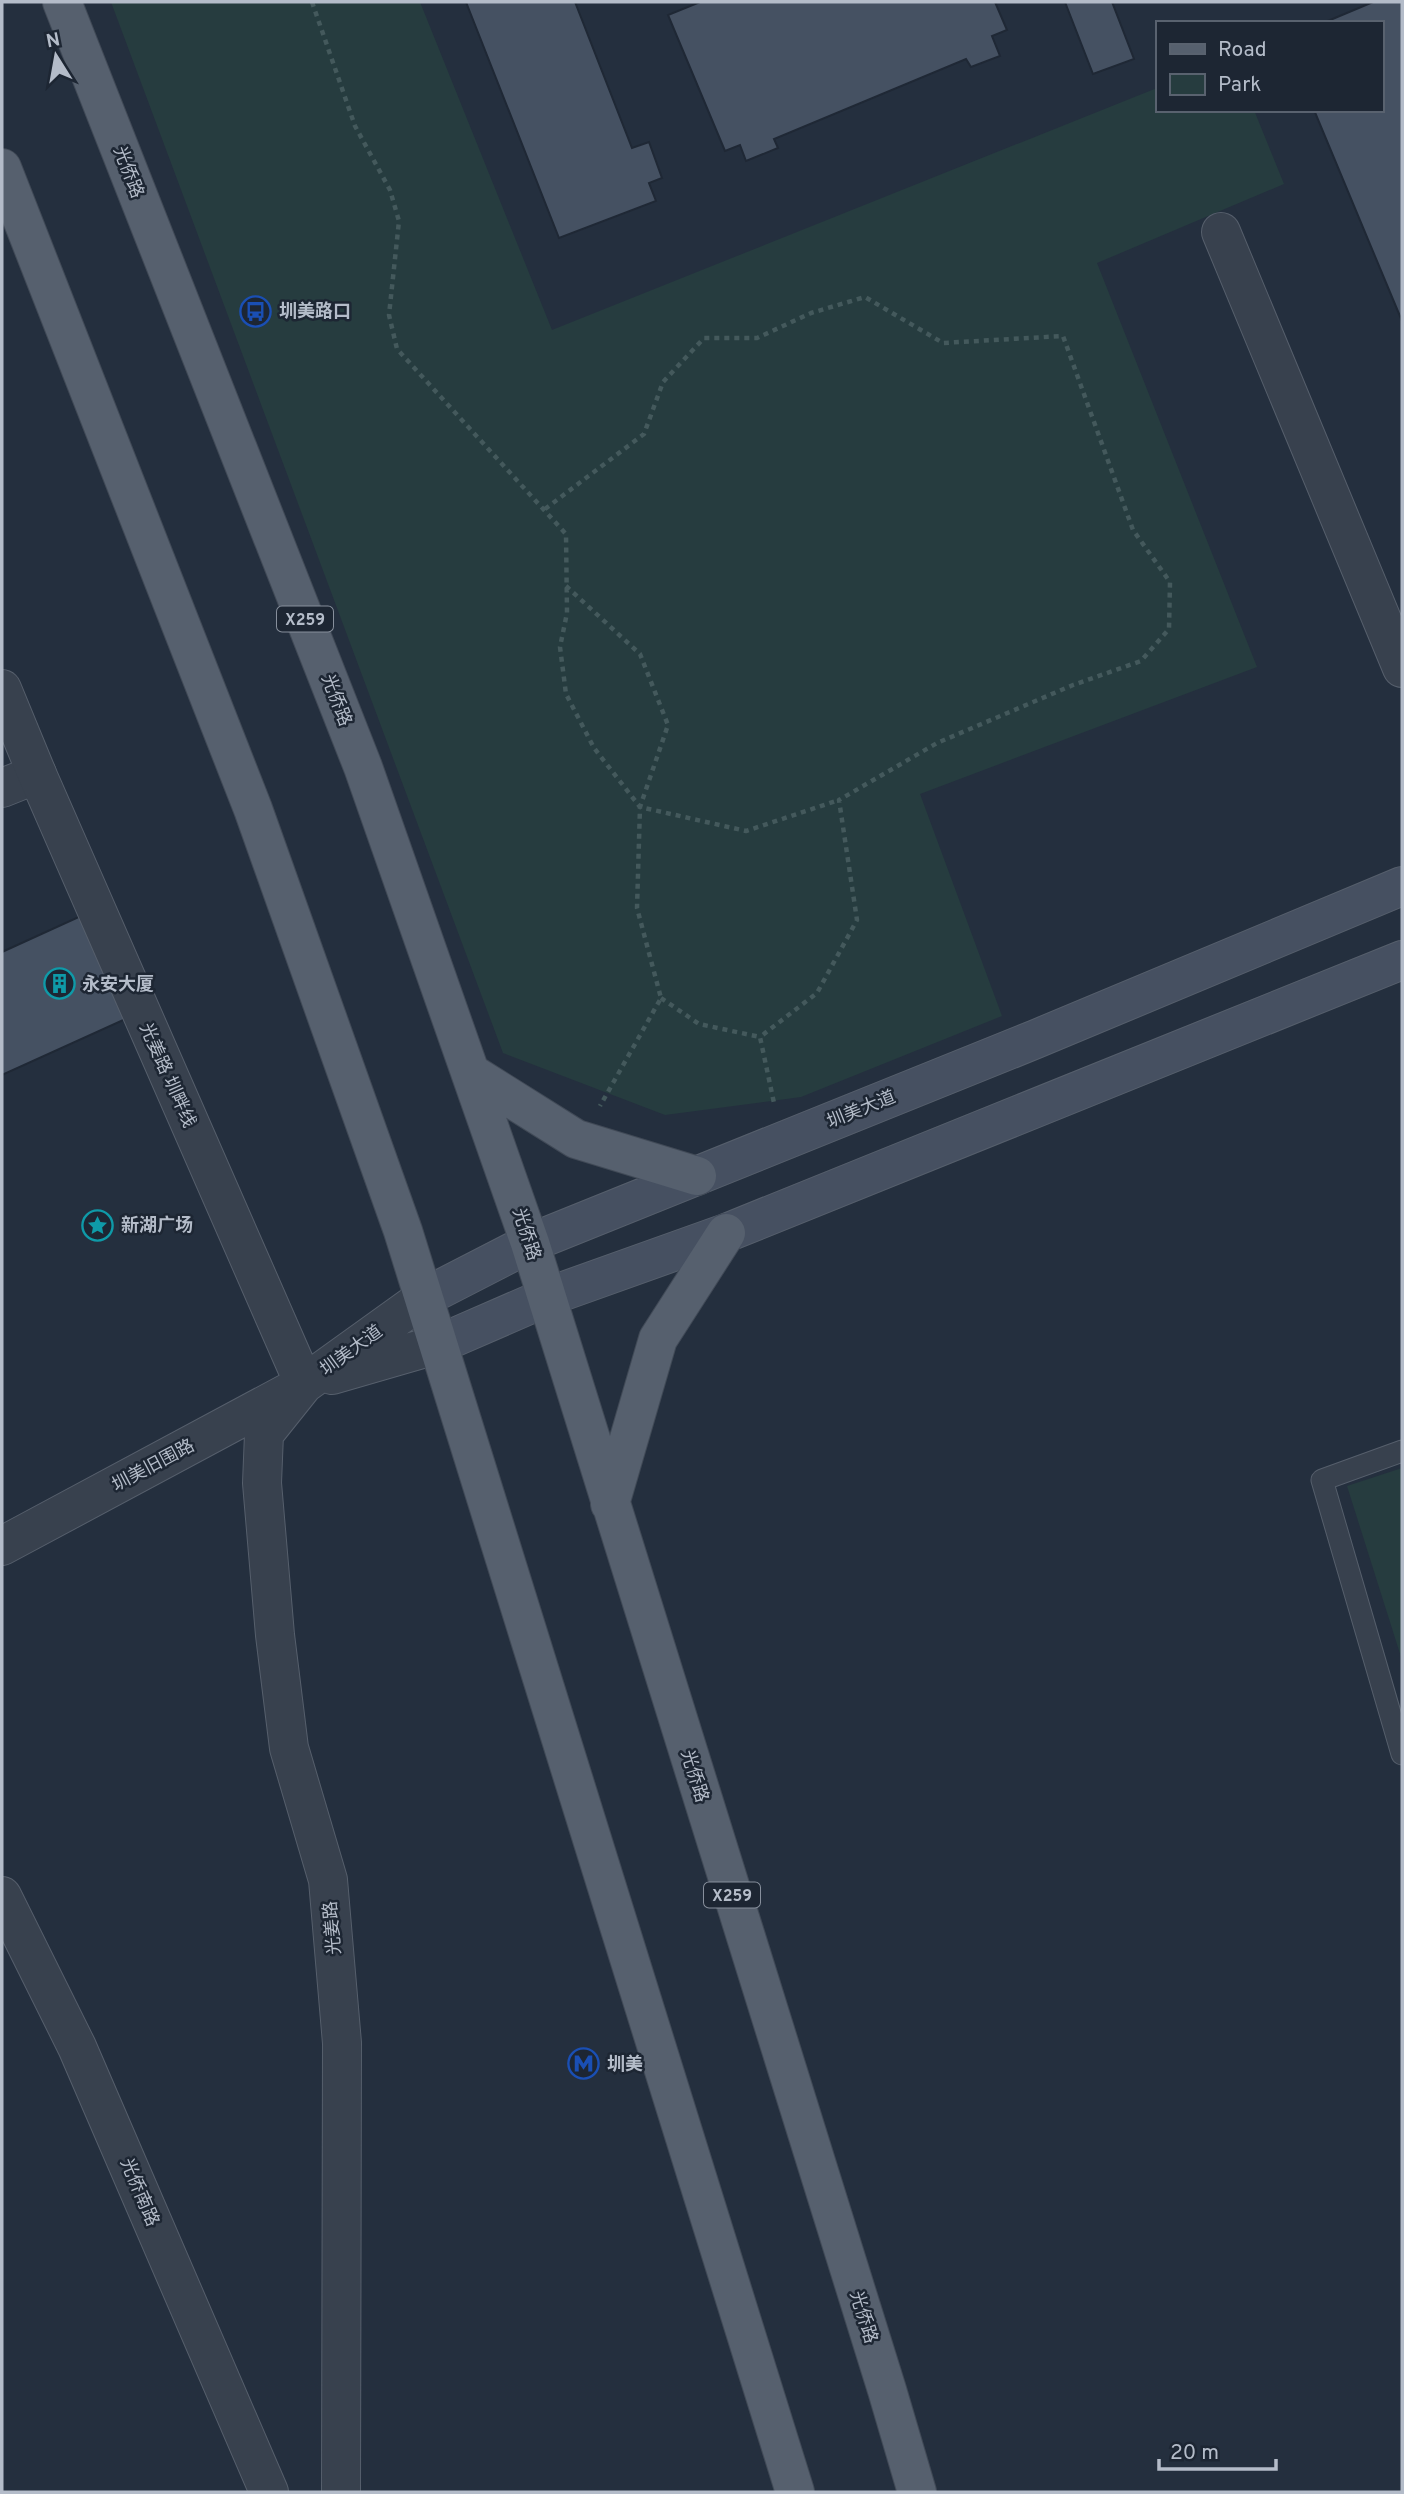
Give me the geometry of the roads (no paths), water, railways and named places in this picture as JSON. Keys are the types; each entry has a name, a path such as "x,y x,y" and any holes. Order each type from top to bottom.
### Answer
{"main road":[{"name":"光侨路","path":"62,2 363,767 530,1243 917,2492"},
{"path":"2,168 253,808 425,1297 795,2492"},
{"name":"圳美大道","path":"425,1297 530,1243 1402,886"},
{"name":"圳美大道","path":"439,1344 547,1297 726,1233 1402,960"},
{"path":"471,1073 581,1140 697,1176"},
{"path":"610,1504 658,1339 726,1233"}],"street":[{"path":"1221,232 1402,668"},
{"name":"光姜路 圳畔线","path":"2,689 304,1384"},
{"path":"2,788 37,774"},
{"name":"圳美大道","path":"304,1384 425,1297"},
{"name":"圳美大道","path":"304,1384 439,1344"},
{"name":"圳美旧围路","path":"2,1546 304,1384"},
{"name":"光姜路","path":"304,1384 264,1434 262,1483 275,1635 289,1748 328,1880 342,2043 341,2492"},
{"name":"光侨南路","path":"2,1896 77,2047 269,2492"}],"lane":[{"path":"1402,1451 1322,1480 1402,1754"}],"place":[{"name":"圳美路口","path":"256,311"},
{"name":"永安大厦","path":"59,984"},
{"name":"新湖广场","path":"98,1225"},
{"name":"圳美","path":"584,2064"}]}
